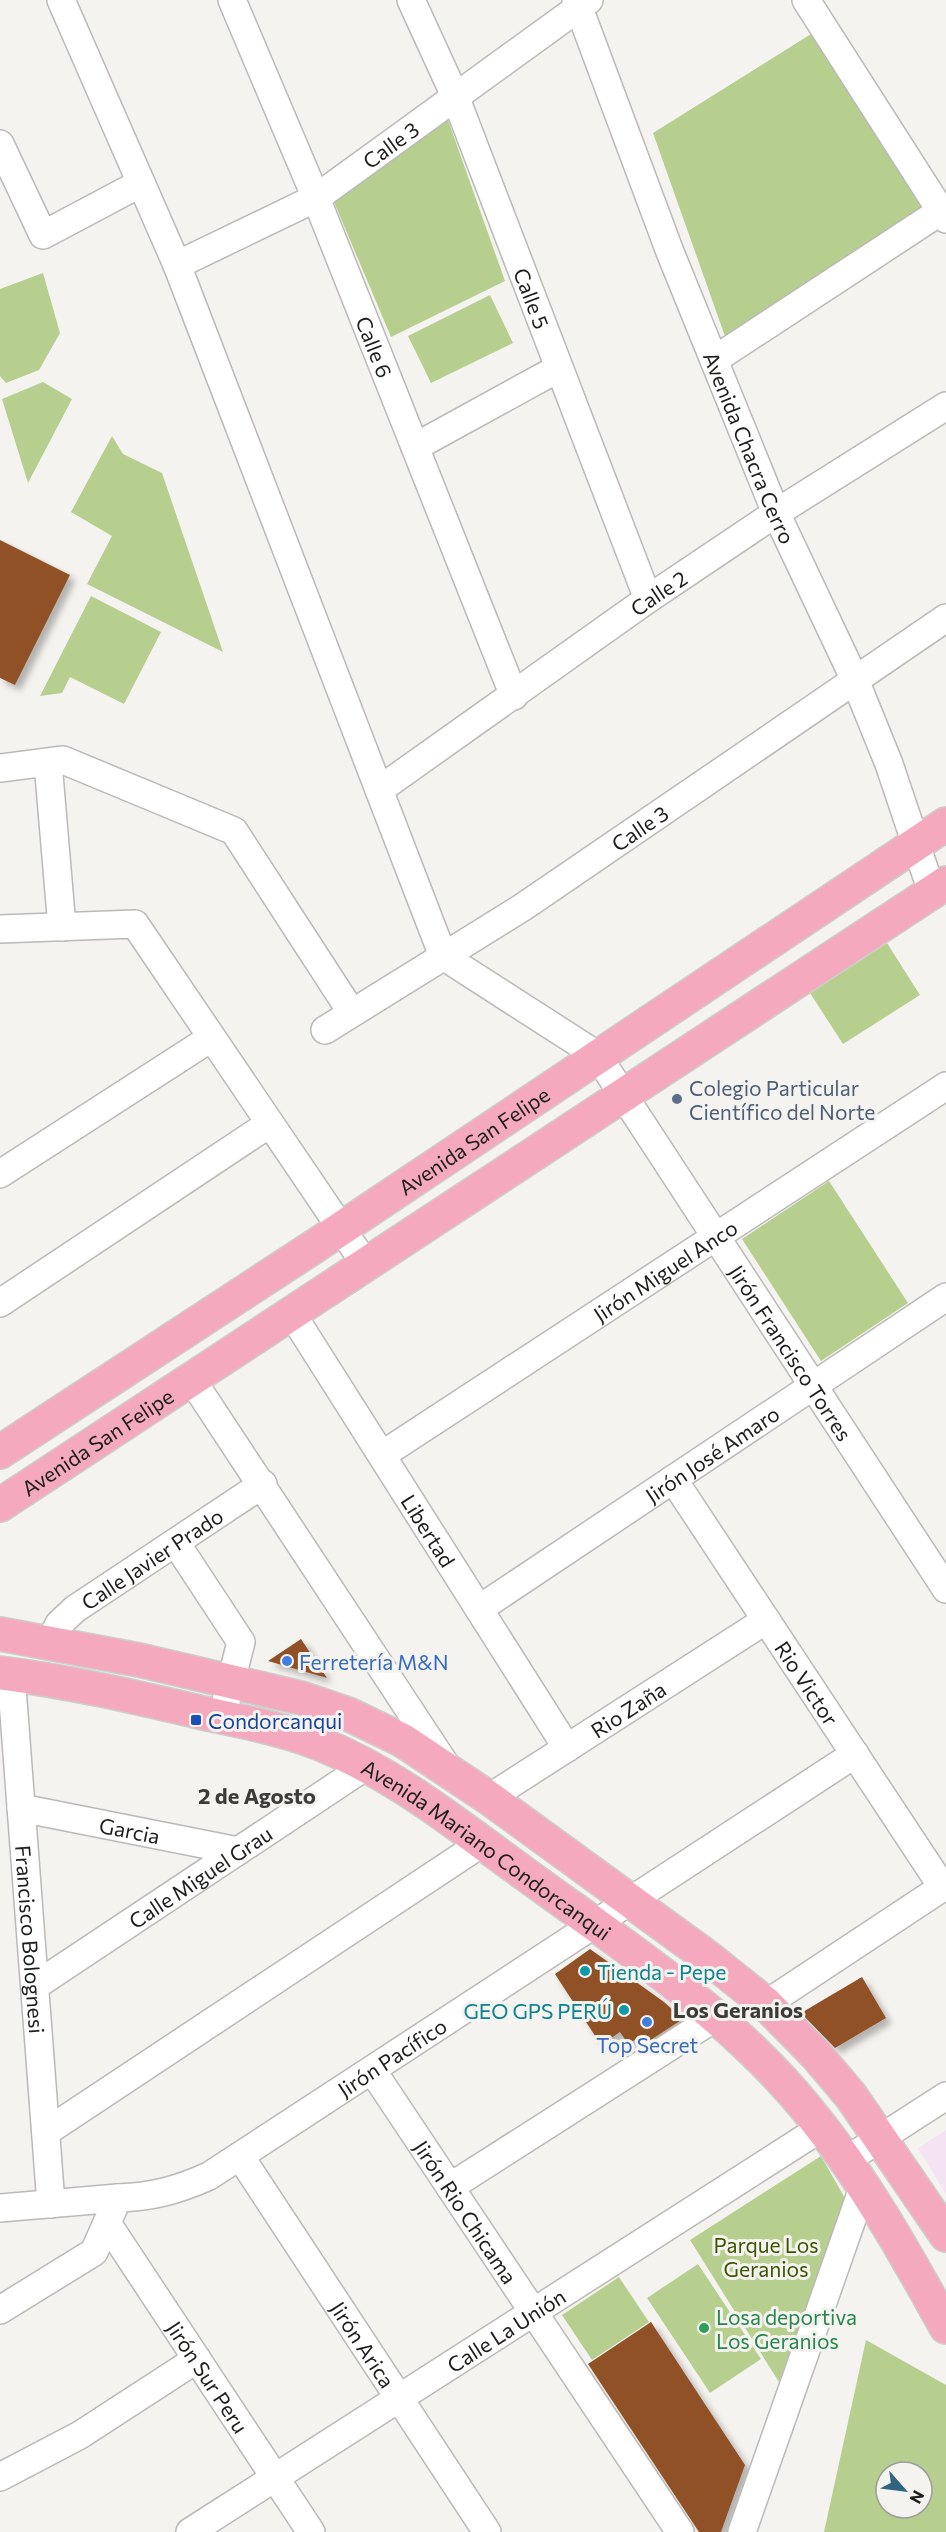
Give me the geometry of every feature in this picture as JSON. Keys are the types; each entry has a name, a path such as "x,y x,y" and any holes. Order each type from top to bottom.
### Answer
{"main road":[{"name":"Avenida San Felipe","path":"0,1452 342,1228 597,1055 946,824"},
{"name":"Avenida San Felipe","path":"0,1505 939,887"},
{"name":"Avenida Mariano Condorcanqui","path":"0,1634 50,1642 301,1698 348,1714 402,1740 489,1798 706,1956 766,2004 818,2057 882,2138 946,2235"},
{"name":"Avenida Mariano Condorcanqui","path":"6,1673 125,1695 222,1717 322,1744 404,1786 716,2017 794,2094 863,2188 946,2327"}],"street":[{"path":"61,0 177,265 443,956 597,1055"},
{"name":"Calle 6","path":"232,0 316,198 514,696"},
{"name":"Calle 5","path":"411,0 455,96 648,599"},
{"path":"714,360 944,215 806,0"},
{"name":"Calle 3","path":"177,265 316,198 581,2"},
{"name":"Avenida Chacra Cerro","path":"581,2 670,252 776,513 855,680 889,764 917,844 939,887"},
{"path":"0,144 43,235 141,183"},
{"path":"415,447 559,368"},
{"name":"Calle 2","path":"379,790 648,599 776,513 946,406"},
{"name":"Calle 3","path":"325,1030 523,907 946,618"},
{"path":"0,768 63,760 234,831 352,1013"},
{"path":"48,763 62,927"},
{"path":"0,929 135,924 366,1265"},
{"path":"0,1174 211,1038"},
{"name":"Jirón Francisco Torres","path":"597,1055 946,1589"},
{"name":"Jirón Miguel Anco","path":"382,1455 946,1086"},
{"path":"0,1303 269,1124"},
{"name":"Jirón José Amaro","path":"479,1609 946,1297"},
{"name":"Libertad","path":"292,1314 567,1749"},
{"path":"192,1380 451,1772"},
{"name":"Rio Victor","path":"673,1479 944,1887"},
{"name":"Calle Javier Prado","path":"50,1642 59,1624 75,1609 262,1484"},
{"path":"176,1543 242,1642 222,1717"},
{"name":"Rio Zaña","path":"489,1798 766,1620"},
{"name":"Francisco Bolognesi","path":"6,1673 21,1808 51,2204"},
{"name":"Jirón Pacífico","path":"0,2208 51,2204 113,2211 147,2197 178,2190 240,2156 855,1754"},
{"name":"Calle Miguel Grau","path":"35,1986 366,1766"},
{"name":"Garcia","path":"21,1808 238,1851"},
{"path":"46,2132 482,1843"},
{"path":"766,2004 944,1887"},
{"path":"450,2187 716,2017"},
{"name":"Jirón Rio Chicama","path":"372,2070 680,2532"},
{"path":"845,2161 946,2096"},
{"name":"Calle La Unión","path":"190,2532 821,2128"},
{"name":"Jirón Arica","path":"240,2156 488,2532"},
{"path":"742,2532 863,2188"},
{"path":"0,2310 94,2252 113,2211"},
{"name":"Jirón Sur Peru","path":"113,2211 197,2359 311,2532"},
{"path":"0,2477 80,2435 197,2359"}],"shaded area":[{"path":"946,2130 946,2194 918,2148"}],"green space":[{"path":"811,34 926,211 727,342 653,133"},
{"path":"448,120 505,281 391,337 334,202"},
{"path":"43,273 60,333 39,370 6,383 0,376 0,289"},
{"path":"490,295 513,343 431,383 408,336"},
{"path":"43,382 72,399 28,483 2,399"},
{"path":"112,436 123,454 162,473 223,652 87,584 112,536 71,512"},
{"path":"91,596 161,632 124,704 70,677 62,693 40,696"},
{"path":"887,943 920,995 843,1044 810,993"},
{"path":"829,1181 908,1303 821,1361 742,1239"},
{"name":"Parque Los Geranios","path":"821,2156 846,2200 779,2382 690,2240"},
{"name":"Losa deportiva Los Geranios","path":"698,2264 761,2359 710,2393 647,2298"},
{"path":"619,2277 649,2322 592,2360 562,2315"},
{"path":"866,2340 946,2385 946,2532 824,2532"}],"building":[{"path":"0,540 70,575 15,685 0,678"},
{"path":"301,1639 327,1678 268,1661"},
{"path":"590,1949 664,2002 683,2019 646,2043 641,2036 628,2044 620,2032 601,2045 555,1974"},
{"path":"862,1977 886,2018 835,2048 801,2013"},
{"path":"651,2322 745,2465 721,2532 699,2532 588,2364"}],"place":[{"name":"Colegio Particular Científico del Norte","path":"677,1099"},
{"name":"Ferretería M&N","path":"287,1661"},
{"name":"Condorcanqui","path":"196,1720"},
{"name":"Tienda - Pepe","path":"585,1971"},
{"name":"GEO GPS PERÚ","path":"624,2010"},
{"name":"Top Secret","path":"647,2022"},
{"name":"Losa deportiva Los Geranios","path":"704,2328"}],"district":[{"name":"2 de Agosto","path":"257,1795"},
{"name":"Los Geranios","path":"738,2009"}]}
